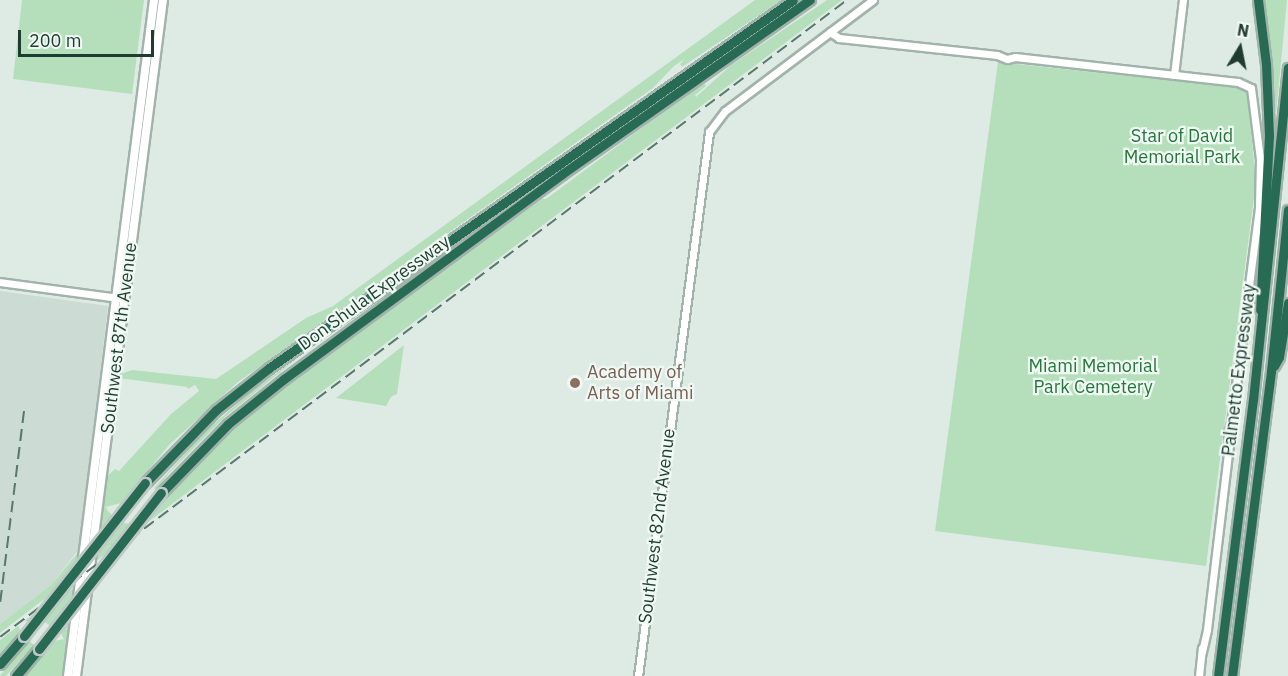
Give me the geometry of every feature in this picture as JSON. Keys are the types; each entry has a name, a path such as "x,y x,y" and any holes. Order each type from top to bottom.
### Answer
{"highway":[{"name":"Don Shula Expressway","path":"0,664 145,483 216,410 269,368 793,0"},
{"name":"Don Shula Expressway","path":"16,676 161,493 188,462 228,424 284,379 562,174 810,0"},
{"path":"1258,0 1266,64 1269,123 1268,178 1258,303 1262,321"},
{"name":"Palmetto Expressway","path":"1218,676 1262,321 1288,68"},
{"name":"Palmetto Expressway","path":"1232,676 1271,371 1288,210"},
{"path":"1271,371 1279,357 1288,303"}],"main road":[{"name":"Southwest 87th Avenue","path":"154,0 154,33"},
{"name":"Southwest 87th Avenue","path":"76,676 77,637 122,279 154,33 162,0"},
{"name":"Southwest 87th Avenue","path":"68,676 77,637"}],"street":[{"path":"873,0 830,32 839,38 997,55 1007,54 1015,57 1241,82 1251,88 1260,159 1260,190 1231,423 1233,432 1229,445 1208,610 1207,635 1199,676"},
{"path":"1174,75 1184,0"},
{"name":"Southwest 82nd Avenue","path":"638,676 705,153 712,126 725,111 830,32"},
{"path":"0,282 120,298"}],"shaded area":[{"path":"0,291 108,306 79,549 51,585 0,624"}],"green space":[{"path":"22,0 144,0 132,94 13,79"},
{"path":"755,0 782,0 682,67 680,64 685,59 674,66 653,88 238,382 169,445 121,503 106,507 107,510 119,522 131,524 164,500 164,496 212,447 282,387 542,199 546,199 686,95 704,83 706,86 695,95 696,97 730,66 827,0 842,0 95,562 105,478 115,469 119,471 171,414 199,391 195,385 188,389 187,387 118,378 118,375 132,370 216,379 306,318 333,306"},
{"path":"1261,0 1287,0 1271,166"},
{"name":"Miami Memorial Park Cemetery","path":"998,62 1241,88 1247,92 1256,182 1206,566 935,531"},
{"path":"441,253 443,255 339,329 350,320 349,318"},
{"path":"404,345 397,394 391,397 386,406 336,398"},
{"path":"305,352 226,416 169,473 157,490 154,488 208,429 251,392"},
{"path":"249,390 193,441 158,479 154,479 206,426"},
{"path":"80,550 77,574 0,633 0,624 51,585"},
{"path":"75,587 63,676 24,676 49,642 64,639 60,632 46,623 24,621"},
{"path":"18,626 21,631 0,654 0,640"},
{"path":"27,639 34,645 6,676 0,676"}],"railway":[{"path":"0,637 847,0"},
{"path":"0,602 24,408"}],"place":[{"name":"Academy of Arts of Miami","path":"575,383"}],"park label":[{"name":"Star of David Memorial Park","path":"1182,147"}]}
